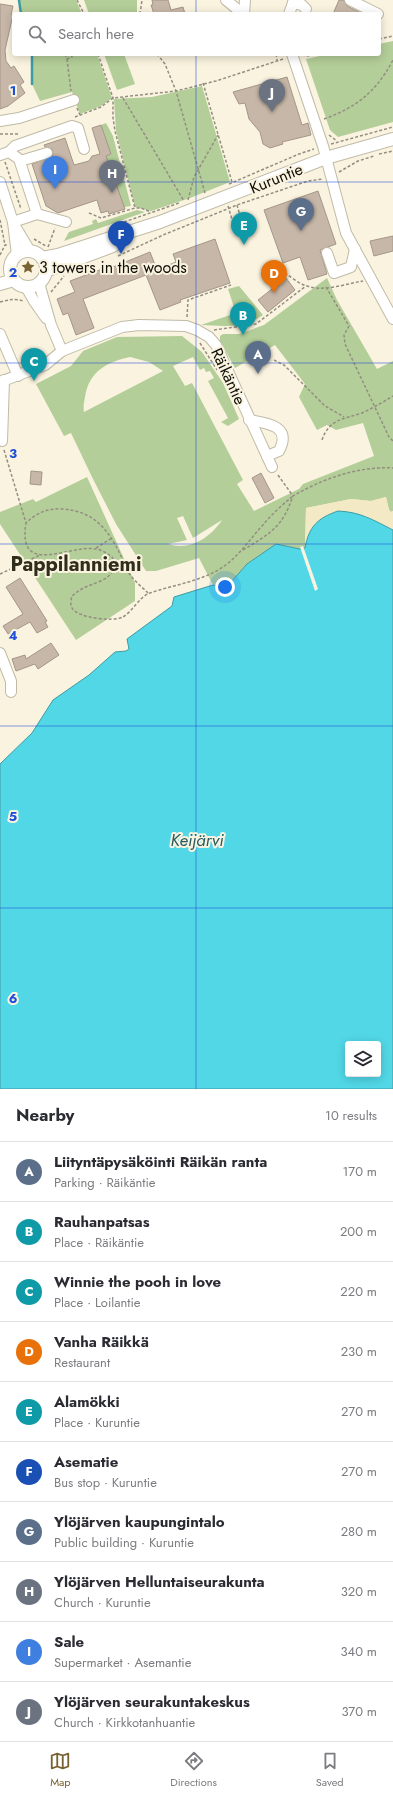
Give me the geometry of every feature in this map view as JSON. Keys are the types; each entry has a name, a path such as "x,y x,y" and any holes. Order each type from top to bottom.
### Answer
{"main road":[{"name":"Kuruntie","path":"42,258 58,255 160,222 326,158 393,139"},
{"name":"Kuruntie","path":"46,271 118,244 160,222"},
{"path":"0,274 10,267 17,255 25,252 39,255 42,258 46,271 39,283 31,287 26,287 14,280 10,272 10,267"},
{"path":"0,284 14,280"}],"street":[{"path":"226,0 241,12"},
{"path":"243,12 245,0"},
{"path":"350,0 374,12"},
{"path":"290,12 294,2 302,5 306,9"},
{"path":"293,56 323,146 346,233 393,319"},
{"path":"0,121 19,118 74,100"},
{"path":"4,154 15,146 72,126 78,128 84,149"},
{"path":"20,161 47,153"},
{"path":"4,154 19,158 38,214"},
{"path":"0,182 19,242 17,255"},
{"path":"13,222 38,214 62,221"},
{"path":"19,242 30,252"},
{"path":"327,254 334,272 351,267 355,249"},
{"path":"38,299 39,283"},
{"path":"26,287 38,299 62,351"},
{"name":"Räikäntie","path":"2,381 45,365 62,351 122,327 139,325 186,326 209,337 216,345 249,420 272,467"},
{"path":"0,334 18,376"},
{"path":"2,381 2,440"},
{"path":"249,420 273,425 280,430 284,437 279,451 266,456"},
{"path":"0,653 11,681 11,692"}],"path":[{"path":"77,0 83,12"},
{"path":"140,12 142,0"},
{"path":"381,39 393,36"},
{"path":"66,56 74,100 80,115"},
{"path":"67,59 72,56"},
{"path":"99,56 113,98 113,118 115,131 135,208"},
{"path":"159,56 165,64 176,91 205,194"},
{"path":"277,56 278,61"},
{"path":"113,98 176,91 203,83 216,81 290,56"},
{"path":"322,120 345,112 369,95 393,60"},
{"path":"203,83 232,182"},
{"path":"123,97 184,201"},
{"path":"227,185 299,154 393,127"},
{"path":"188,200 191,186 198,169 218,134"},
{"path":"115,257 163,235 237,205 308,181 331,177 358,161 393,151"},
{"path":"4,154 24,219"},
{"path":"199,196 210,191"},
{"path":"119,224 194,198"},
{"path":"237,205 241,218"},
{"path":"89,214 101,218 135,208 142,208 150,212"},
{"path":"229,209 234,226"},
{"path":"0,220 4,245 0,255"},
{"path":"48,247 62,221"},
{"path":"4,245 33,239 48,247 55,246"},
{"path":"285,273 306,286 326,287 371,279"},
{"path":"0,302 18,299 28,302 49,295 65,274"},
{"path":"186,326 188,300 230,285"},
{"path":"209,337 215,329 256,324 306,286"},
{"path":"326,287 349,326 344,335 345,344 374,407 389,437 393,441"},
{"path":"198,340 217,370"},
{"path":"274,360 284,365 325,406 344,417"},
{"path":"322,440 325,431 344,417 360,413 374,407 393,396"},
{"path":"2,440 26,523 24,533 33,553 40,555"},
{"path":"272,467 293,496"},
{"path":"242,551 261,526 293,496 307,488 333,477 366,469 393,468"},
{"path":"114,562 113,572 108,577 100,582 87,586 72,596 72,607 76,612 85,616 118,619 130,612 148,593 201,578 216,571 242,551 274,531 288,512 293,496"},
{"path":"26,523 39,512 60,509 72,510 92,517 112,538 125,567 148,593"},
{"path":"95,549 112,538"},
{"path":"0,574 40,555 69,552 86,548 95,549 108,554 114,562 125,567"}],"green space":[{"path":"19,0 76,0 81,12 21,12"},
{"path":"84,0 137,0 137,12 88,12"},
{"path":"393,41 393,122 338,137 330,130 306,59 320,56 381,56 381,44"},
{"path":"32,56 98,56 112,98 101,106 80,114 72,92 40,101 32,84"},
{"path":"105,56 125,56 135,84 117,90"},
{"path":"202,86 230,182 190,198 151,211 135,207 116,131 114,99 152,97"},
{"path":"106,123 113,136 131,206 124,207 106,156 111,154 101,125"},
{"path":"137,210 145,212 64,241 69,232 93,224 92,221 96,219 98,223"},
{"path":"327,278 337,300 377,369 393,361 393,511 391,512 389,510 386,497 371,501 351,499 306,508 305,548 301,549 276,544 247,564 224,590 213,585 199,558 156,571 146,571 116,524 71,433 64,436 36,384 71,366 83,351 117,337 182,336 202,352 223,383 239,419 228,426 221,422 228,418 208,381 214,378 210,371 206,372 204,368 200,370 193,357 173,366 185,386 192,383 243,480 237,484 254,511 299,489 303,484 374,456 363,423 336,430 327,425 317,430 299,397 305,384 275,345 235,368 220,341 220,336 223,334 239,334 264,325","holes":["130,357 149,362 163,371 84,412 87,388 90,380 95,374 107,365","183,516 193,538 222,520 212,532 199,541 184,546 168,544 187,540 177,518"]},
{"path":"239,286 263,315 241,325 201,325 236,313 228,289"},
{"path":"87,477 135,583 135,601 76,640 0,524 0,512 33,499 36,502"}],"sand":[{"path":"386,497 389,510 391,512 393,511 393,530 365,515 317,522 312,527 305,548 306,508 351,499 371,501"}],"water":[{"name":"Keijärvi","path":"338,511 353,513 367,517 393,530 393,1089 0,1089 0,764 32,733 53,700 89,675 115,652 126,651 129,649 127,639 172,606 174,597 213,585 224,590 247,564 276,544 300,549 305,548 312,528 325,517"}],"pier":[{"path":"303,546 318,589 315,591 300,547"}],"building":[{"path":"152,0 168,0 171,10 183,7 184,12 153,12 151,5 153,5"},
{"path":"339,0 344,0 347,6 359,12 334,12"},
{"path":"0,4 13,6 11,15 12,19 5,50 6,61 11,68 14,66 24,82 20,85 25,93 8,106 0,109"},
{"path":"287,77 302,125 308,123 311,135 282,142 283,144 270,148 263,144 260,132 249,119 245,103 239,104 233,92"},
{"path":"101,125 111,154 106,156 125,209 109,214 108,211 101,213 97,200 58,213 46,206 32,164 52,157 52,149 45,147 44,145 65,138 74,165 89,161 92,156 100,154 92,128"},
{"path":"318,191 336,244 320,250 327,274 308,280 300,257 283,263 264,210"},
{"path":"393,236 393,251 374,256 370,241"},
{"path":"215,239 230,283 180,300 181,302 160,310 146,275 83,299 94,328 76,335 68,313 63,315 57,299 75,292 70,281 102,269 103,271 150,252 157,270 176,262 173,254"},
{"path":"286,278 295,290 268,312 258,300"},
{"path":"31,471 42,472 41,485 30,484"},
{"path":"261,473 274,498 265,503 252,478"},
{"path":"20,578 47,621 45,622 48,627 37,633 30,622 8,634 3,626 23,614 6,587"},
{"path":"51,643 59,655 38,669 35,664 16,671 12,659 25,655 26,659"}],"waterway":[{"path":"19,0 21,12"},
{"path":"32,56 32,84"}],"place":[{"name":"Ylöjärven seurakuntakeskus","path":"272,112"},
{"name":"Sale","path":"55,189"},
{"name":"Ylöjärven Helluntaiseurakunta","path":"112,193"},
{"name":"Ylöjärven kaupungintalo","path":"301,231"},
{"name":"Alamökki","path":"244,245"},
{"name":"Asematie","path":"121,254"},
{"name":"3 towers in the woods","path":"28,267"},
{"name":"Vanha Räikkä","path":"274,293"},
{"name":"Rauhanpatsas","path":"243,335"},
{"name":"Liityntäpysäköinti Räikän ranta","path":"258,374"},
{"name":"Winnie the pooh in love","path":"34,381"}],"district":[{"name":"Pappilanniemi","path":"76,564"}]}
